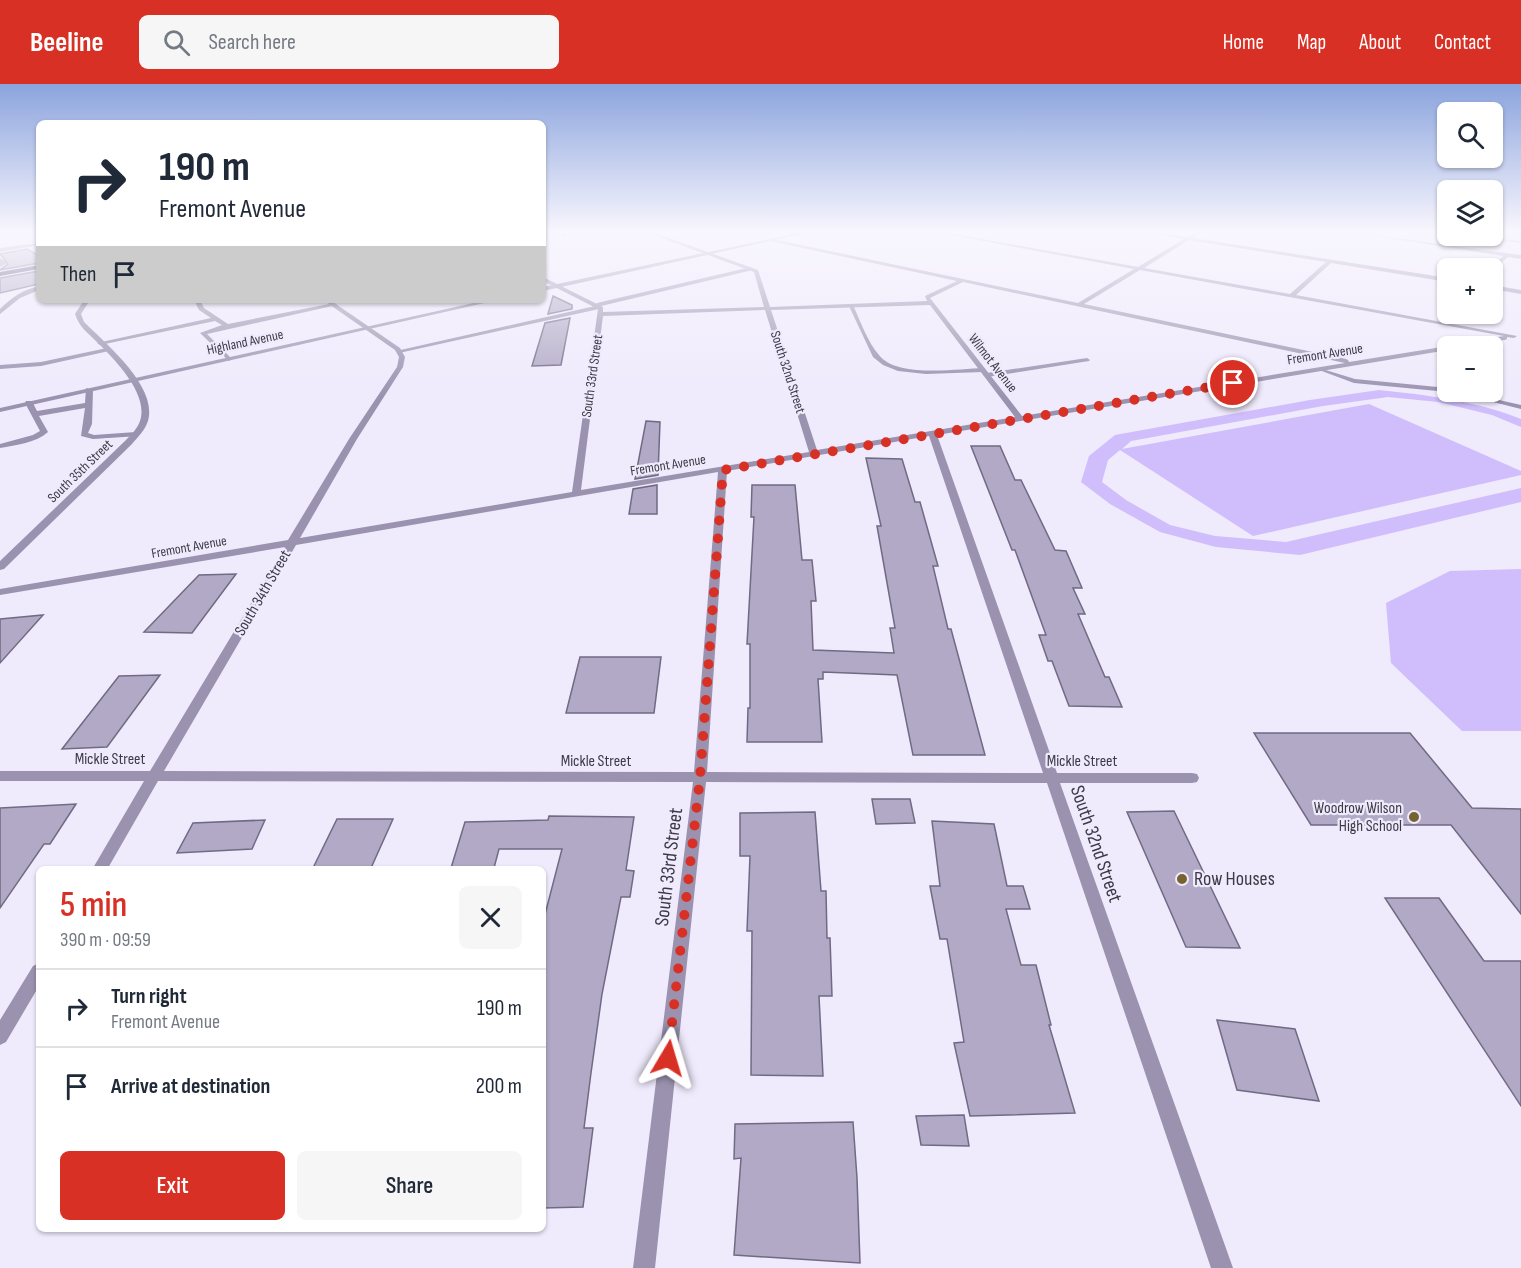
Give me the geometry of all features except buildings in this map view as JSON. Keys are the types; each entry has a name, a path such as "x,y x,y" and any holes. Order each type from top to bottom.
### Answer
{"street":[{"path":"556,286 599,309 767,308 931,303"},
{"path":"330,303 399,351 599,309 685,286"},
{"name":"South 32nd Street","path":"761,286 814,454"},
{"path":"931,303 927,297 950,286"},
{"path":"993,286 1354,363"},
{"path":"1080,304 1109,286"},
{"path":"1238,286 1517,336"},
{"path":"1291,296 1302,286"},
{"path":"0,312 25,291 36,289"},
{"path":"1503,289 1521,292"},
{"path":"85,303 78,314 81,323 136,379"},
{"path":"198,303 201,309 227,326"},
{"name":"Highland Avenue","path":"0,410 481,303"},
{"name":"Wilmot Avenue","path":"931,303 1020,418"},
{"path":"850,305 876,357 882,363 911,371 985,373 1087,360"},
{"path":"229,359 203,333 227,326 334,306"},
{"name":"South 33rd Street","path":"576,493 599,309"},
{"path":"100,343 217,319"},
{"path":"0,367 59,360 107,350"},
{"name":"Fremont Avenue","path":"0,592 1020,418 1437,350"},
{"name":"South 34th Street","path":"101,866 353,439 400,367 402,357 399,351"},
{"path":"1321,369 1354,381 1437,389"},
{"name":"South 35th Street","path":"0,567 136,434 141,427 145,413 136,379"},
{"path":"89,390 88,424 84,434 93,437 136,434"},
{"path":"1500,402 1521,407"},
{"path":"0,446 36,437 44,432 29,403"},
{"path":"35,414 88,405"},
{"name":"South 32nd Street","path":"932,433 1222,1268"},
{"name":"South 33rd Street","path":"644,1268 700,778 723,470"},
{"name":"Mickle Street","path":"0,776 1192,778"},
{"path":"0,1036 36,976"}],"shaded area":[{"path":"1379,390 1437,398 1437,402 1388,397 1323,406 1131,441 1122,449 1369,404 1521,471 1521,475 1253,536 1120,450 1108,460 1102,482 1126,500 1170,525 1215,536 1286,542 1521,488 1521,502 1300,555 1216,547 1160,532 1110,504 1081,482 1089,456 1115,435"},
{"path":"1438,402 1469,403 1504,413 1521,419 1521,427 1492,415"},
{"path":"1521,569 1521,731 1462,731 1391,663 1386,603 1450,571"}],"place":[{"name":"Woodrow Wilson High School","path":"1414,817"},
{"name":"Row Houses","path":"1182,879"}],"route":[{"path":"668,1058 700,778 723,470 1233,383"}]}
